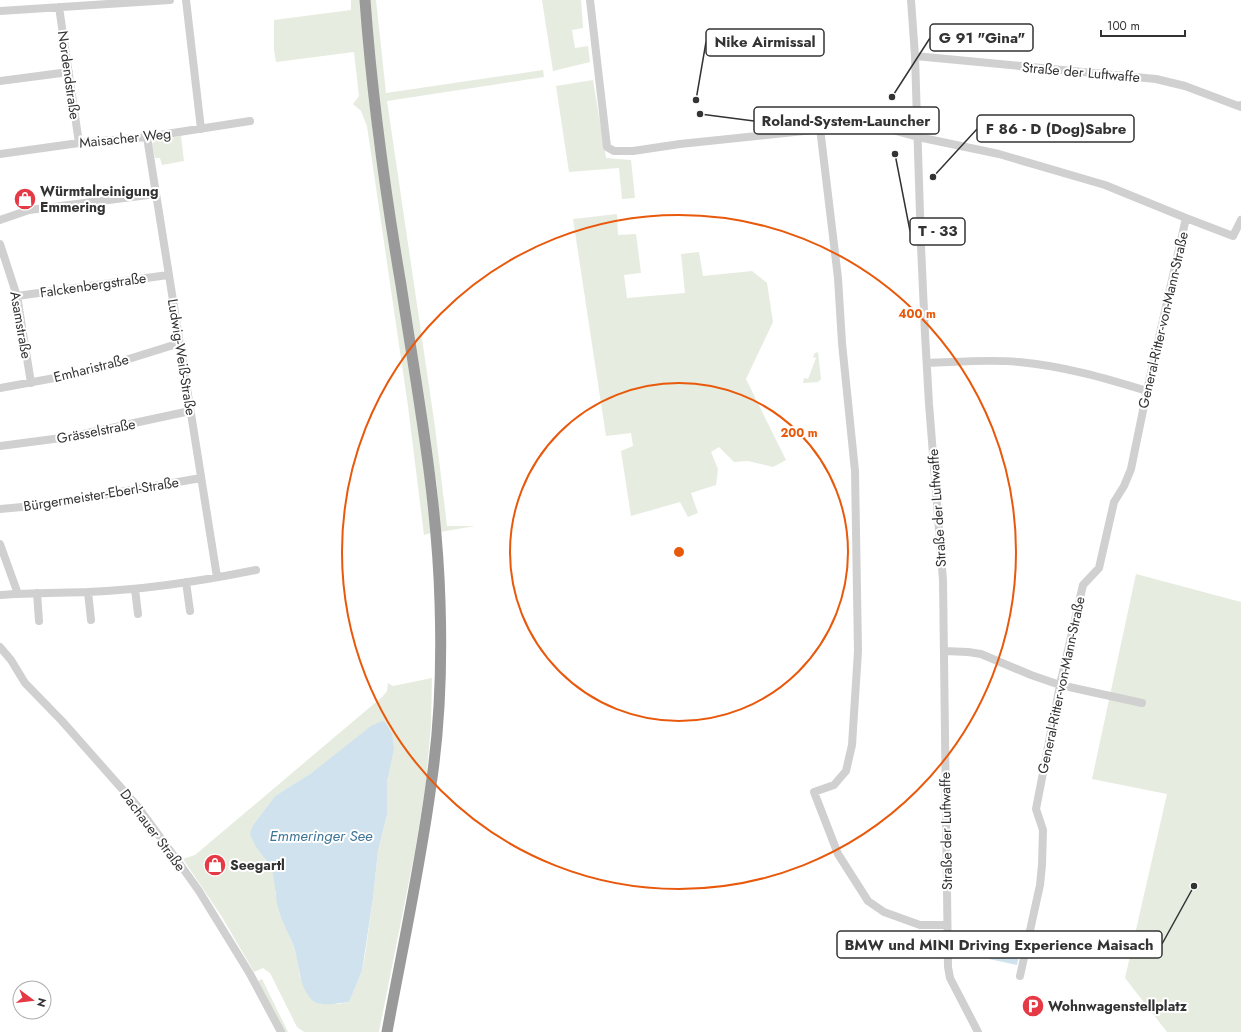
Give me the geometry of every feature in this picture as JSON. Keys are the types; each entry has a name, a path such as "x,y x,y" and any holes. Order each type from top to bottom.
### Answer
{"highway":[{"path":"365,0 379,144 432,488 440,602 440,658 437,724 432,782 421,852 387,1032"}],"street":[{"path":"0,11 64,5 170,0"},
{"path":"186,0 201,129"},
{"name":"General-Ritter-von-Mann-Straße","path":"590,0 607,147 614,151 633,151 680,144 820,128 870,124 918,137 999,154 1105,185 1186,218 1131,469 1124,486 1114,502 1099,568 1083,585 1060,685 1036,808 1043,830 1040,885 1020,976"},
{"name":"Straße der Luftwaffe","path":"911,0 915,56 921,246 929,404 941,544 948,959 950,978 978,1032"},
{"name":"Nordendstraße","path":"64,5 69,72 79,143"},
{"name":"Straße der Luftwaffe","path":"915,56 1156,79 1185,86 1241,105"},
{"path":"0,81 69,72"},
{"path":"870,124 917,117"},
{"name":"Maisacher Weg","path":"0,154 201,129 250,121"},
{"path":"820,128 838,278 842,344 855,470 858,651 852,745 846,771 834,785 814,792 838,854 868,901 884,912 920,925 947,925"},
{"name":"Ludwig-Weiß-Straße","path":"147,136 217,577"},
{"path":"0,220 29,210 156,194"},
{"path":"1186,218 1233,236 1241,220"},
{"name":"Asamstraße","path":"0,244 17,296 31,383"},
{"name":"Falckenbergstraße","path":"17,296 168,275"},
{"name":"Emharistraße","path":"0,388 87,372 180,343"},
{"path":"928,363 1020,362 1096,376 1147,391"},
{"name":"Grässelstraße","path":"0,446 69,438 190,411"},
{"name":"Bürgermeister-Eberl-Straße","path":"0,509 44,505 201,478"},
{"path":"0,544 18,594"},
{"path":"0,595 136,589 256,570"},
{"path":"186,582 190,611"},
{"path":"136,589 138,614"},
{"path":"88,592 91,620"},
{"path":"37,593 38,621"},
{"name":"Dachauer Straße","path":"0,647 11,660 25,683 62,721 134,802 177,860 250,974 281,1032"},
{"path":"944,651 981,654 1060,685 1142,703"}],"shaded area":[{"path":"351,0 360,0 373,137 416,409 427,489 431,533 424,535 408,406 367,126 361,111 353,104 359,96 354,52 276,62 274,50 274,20 351,10"},
{"path":"368,0 376,0 386,93 543,70 544,77 387,101 435,427 447,526 475,526 440,532 437,486 382,135"},
{"path":"542,0 581,0 583,28 572,30 575,48 588,46 590,62 553,71"},
{"path":"593,80 606,158 631,160 635,198 622,199 619,168 569,172 556,86"},
{"path":"181,136 184,161 162,165 160,158 155,158 152,144 154,140"},
{"path":"617,214 618,235 636,234 641,273 624,275 627,298 685,293 681,254 699,252 703,276 752,271 767,283 773,322 746,379 786,460 773,467 748,461 734,462 719,447 711,452 718,469 716,485 691,493 698,513 688,517 680,502 631,516 621,451 633,446 631,433 606,436 573,219"},
{"path":"818,352 821,379 818,382 803,383 804,378 808,379 816,358 813,357 815,353"},
{"path":"1136,574 1241,602 1241,1032 1167,1032 1125,978 1167,794 1092,779"},
{"path":"432,678 431,724 426,782 415,851 379,1032 304,1032 297,1027 270,973 263,968 254,972 222,917 183,859 195,855 382,697 387,691 388,683 393,686","holes":["394,748 387,782 387,815 378,851 373,898 362,971 349,1002 338,1004 320,1004 300,977 297,957 275,893 275,878 269,863 265,860 251,837 253,825 275,796 313,772"]},
{"path":"262,979 288,1032 284,1032 258,981"}],"water":[{"name":"Emmeringer See","path":"382,721 385,722 392,734 394,749 387,782 387,815 378,851 373,898 362,971 349,1002 320,1004 316,1003 309,997 303,987 291,939 278,907 270,864 256,847 250,834 253,825 275,796 313,772 371,726"},
{"path":"993,939 1021,945 1017,965 989,959"}],"place":[{"name":"G 91 \"Gina\"","path":"892,97"},
{"name":"Nike Airmissal","path":"696,100"},
{"name":"Roland-System-Launcher","path":"700,114"},
{"name":"T - 33","path":"895,154"},
{"name":"F 86 - D (Dog)Sabre","path":"933,177"},
{"name":"Würmtalreinigung Emmering","path":"25,199"},
{"name":"Seegartl","path":"215,865"},
{"name":"BMW und MINI Driving Experience Maisach","path":"1194,886"},
{"name":"Wohnwagenstellplatz","path":"1033,1006"}]}
